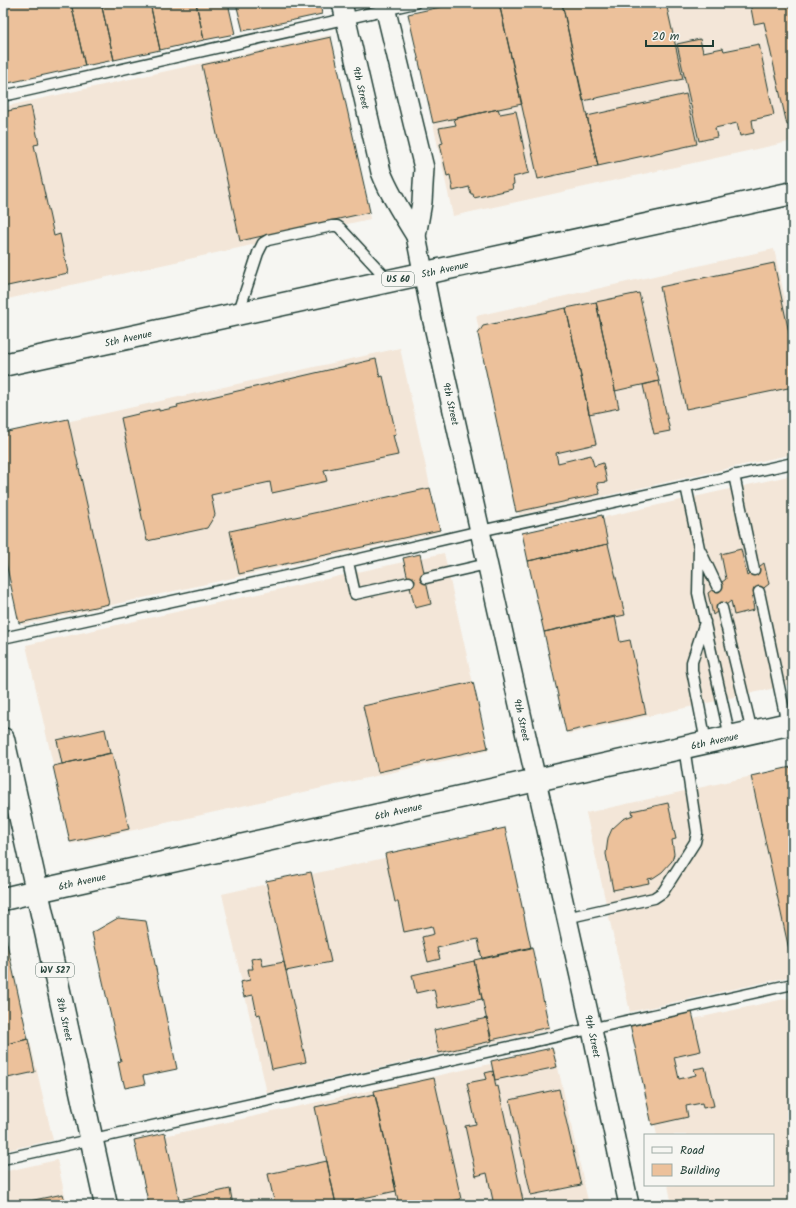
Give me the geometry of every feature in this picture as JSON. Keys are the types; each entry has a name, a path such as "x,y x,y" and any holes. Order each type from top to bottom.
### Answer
{"main road":[{"name":"5th Avenue","path":"3,365 793,192"},
{"name":"6th Avenue","path":"3,899 790,724"},
{"name":"8th Street","path":"3,739 106,1205"}],"street":[{"name":"9th Street","path":"385,6 424,168 422,202 416,236"},
{"name":"9th Street","path":"344,11 381,172 386,186 416,236 432,317 592,1030 629,1205"}],"lane":[{"path":"3,96 344,11 415,3"},
{"path":"238,314 258,253 263,243 268,240 332,226 337,226 340,228 389,281"},
{"path":"3,638 793,462"},
{"path":"734,475 754,570"},
{"path":"686,486 699,548 698,593 730,737"},
{"path":"699,548 717,586"},
{"path":"348,562 355,594 409,582"},
{"path":"426,578 487,564"},
{"path":"759,592 790,724"},
{"path":"722,608 752,732"},
{"path":"705,622 692,662 692,670 706,742"},
{"path":"566,918 654,898 663,892 695,842 697,833 684,747"},
{"path":"3,1159 592,1030 793,984"}],"shaded area":[{"path":"473,3 793,3 793,141 453,216 410,17"},
{"path":"330,35 370,219 3,300 3,107"},
{"path":"774,249 793,335 793,454 519,515 476,316"},
{"path":"400,348 440,532 22,625 3,539 3,436"},
{"path":"793,475 793,684 568,734 524,535"},
{"path":"444,553 488,751 71,844 26,645"},
{"path":"793,767 793,976 630,1012 586,813"},
{"path":"506,831 550,1030 267,1093 222,894"},
{"path":"793,997 793,1205 672,1205 668,1186 774,1186 774,1134 657,1134 634,1032"},
{"path":"30,1041 53,1140 3,1151 3,1047"},
{"path":"554,1050 589,1205 150,1205 137,1142"},
{"path":"57,1160 67,1205 3,1205 3,1172"}],"building":[{"path":"3,3 71,3 85,66 4,84"},
{"path":"71,3 101,3 114,60 85,66"},
{"path":"101,3 150,3 160,50 114,60"},
{"path":"150,3 196,3 204,40 160,50"},
{"path":"196,3 228,3 235,34 204,40"},
{"path":"236,3 320,3 322,14 243,31"},
{"path":"459,3 499,3 522,104 433,123 408,14"},
{"path":"499,3 562,3 598,166 538,179"},
{"path":"562,3 666,3 683,79 583,101"},
{"path":"750,3 793,3 793,124 787,125 764,22 754,24"},
{"path":"331,37 370,212 240,241 202,65"},
{"path":"700,39 703,52 723,48 724,51 759,44 774,115 752,120 754,133 740,136 737,123 715,128 717,137 699,141 677,44"},
{"path":"686,94 697,144 598,166 587,116"},
{"path":"31,106 39,144 34,145 54,236 60,234 68,273 3,287 3,112"},
{"path":"498,109 500,114 516,111 529,173 513,177 513,189 474,198 469,187 453,191 450,175 447,176 440,144 443,143 439,128 456,125 454,119"},
{"path":"774,263 793,351 793,387 686,409 660,287"},
{"path":"639,293 659,381 615,391 596,302"},
{"path":"596,302 619,408 589,414 566,308"},
{"path":"566,308 596,444 556,453 558,463 591,455 594,466 603,463 607,482 597,483 600,494 516,512 478,334 483,326"},
{"path":"376,359 380,377 383,376 396,434 393,435 398,455 324,470 327,481 272,493 270,482 211,495 215,515 207,528 147,541 121,418 159,409 159,411 178,407 177,405"},
{"path":"659,381 670,431 654,434 643,385"},
{"path":"68,419 109,604 19,623 3,549 3,433"},
{"path":"430,488 440,530 239,574 230,531"},
{"path":"602,515 608,544 528,561 522,533"},
{"path":"608,544 625,615 544,632 528,561"},
{"path":"741,549 747,576 764,563 769,584 752,597 754,610 734,615 731,601 713,615 708,593 726,579 721,554"},
{"path":"420,554 431,604 415,608 403,558"},
{"path":"615,616 620,642 630,640 646,714 566,732 544,632"},
{"path":"473,682 488,748 378,772 363,706"},
{"path":"105,729 110,753 62,764 57,740"},
{"path":"112,753 129,829 70,842 53,766"},
{"path":"791,767 793,775 793,968 751,776"},
{"path":"668,803 676,839 672,840 674,854 672,861 662,872 653,878 648,879 649,883 613,890 606,854 608,838 612,829 623,819 633,815 632,811"},
{"path":"505,828 531,948 482,959 478,939 437,948 440,959 428,962 422,937 434,934 432,926 404,932 398,902 395,902 385,854"},
{"path":"311,872 331,962 286,971 266,881"},
{"path":"118,918 146,921 177,1069 143,1076 145,1084 125,1088 118,1062 121,1061 92,933"},
{"path":"6,939 28,1039 3,1045 3,940"},
{"path":"532,947 549,1027 491,1040 474,960"},
{"path":"261,957 263,966 284,962 306,1062 272,1069 260,1014 257,1015 253,995 244,997 240,982 250,980 248,969 253,969 251,959"},
{"path":"474,961 482,999 438,1008 434,989 416,993 412,975"},
{"path":"692,1012 701,1051 674,1057 679,1079 696,1075 694,1069 705,1067 714,1106 703,1108 702,1103 686,1106 688,1117 652,1125 630,1024 640,1022 640,1024"},
{"path":"487,1018 492,1041 439,1053 434,1030"},
{"path":"28,1039 35,1072 3,1079 3,1045"},
{"path":"552,1048 557,1067 495,1080 491,1061"},
{"path":"493,1071 496,1087 498,1086 524,1205 494,1205 487,1173 476,1176 465,1126 476,1124 467,1083 487,1079 485,1073"},
{"path":"434,1078 461,1199 432,1205 399,1205 374,1091"},
{"path":"559,1089 581,1185 531,1195 510,1100"},
{"path":"375,1094 396,1191 336,1204 315,1107"},
{"path":"165,1133 179,1200 230,1189 233,1205 149,1205 134,1140"},
{"path":"327,1161 336,1205 275,1205 268,1174"},
{"path":"63,1194 66,1205 10,1205"}]}
